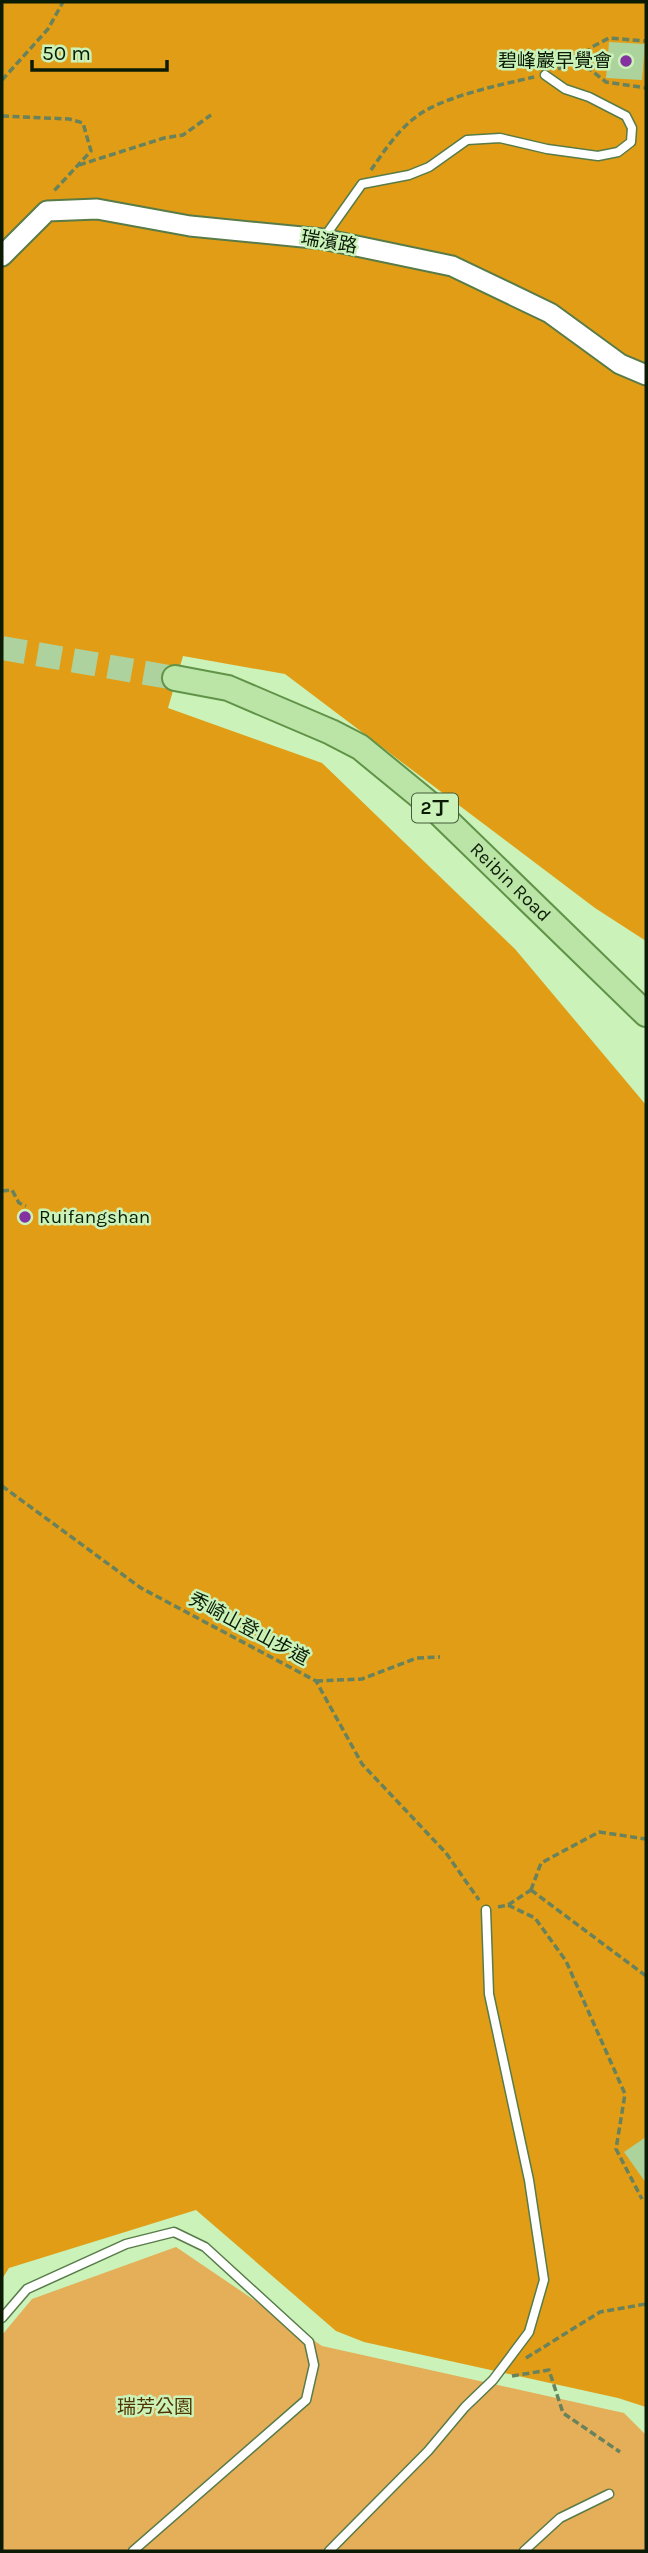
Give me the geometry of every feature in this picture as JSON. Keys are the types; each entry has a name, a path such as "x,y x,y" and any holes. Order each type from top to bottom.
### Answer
{"main road":[{"name":"Reibin Road","path":"175,678 228,688 360,747 432,806 646,1014"}],"street":[{"name":"瑞濱路","path":"47,211 97,208 190,226 323,239 452,266 551,313 620,364 646,375"},
{"path":"2,256 47,211"}],"lane":[{"path":"323,239 362,184 409,176 429,167 467,140 500,138 547,149 598,156 618,152 631,142 632,128 626,116 589,97 565,89 545,75"},
{"path":"329,2551 428,2451 465,2407 493,2380 529,2332 544,2280 529,2180 489,1994 486,1910"},
{"path":"2,2318 27,2290 126,2244 174,2232 205,2247 309,2342 314,2365 306,2400 133,2551"},
{"path":"524,2551 560,2518 609,2494"}],"path":[{"path":"2,80 48,29 63,2"},
{"path":"362,184 378,160 413,119 441,104 478,90 545,75 578,60 592,47 609,38 646,41"},
{"path":"578,60 606,82 646,88"},
{"path":"77,165 163,138 183,135 211,114"},
{"path":"2,116 83,123 91,150 54,190 47,211"},
{"path":"2,1191 12,1190 19,1203 26,1206"},
{"name":"秀崎山登山步道","path":"2,1486 141,1588 316,1681 362,1764 446,1853 486,1910"},
{"path":"316,1681 362,1679 417,1658 440,1657"},
{"path":"486,1910 508,1905 531,1890 541,1863 599,1832 646,1839"},
{"path":"531,1890 646,1976"},
{"path":"508,1905 536,1918 566,1961 625,2094 615,2149 642,2199"},
{"path":"509,2358 528,2358 600,2312 646,2304"},
{"path":"493,2380 549,2370 563,2413 620,2452"}],"green space":[{"name":"瑞芳公園","path":"176,2247 322,2346 624,2413 646,2435 646,2549 2,2551 2,2335 32,2299"}],"shaded area":[{"path":"2,2 646,2 646,941 595,908 285,674 183,656 168,708 322,763 515,949 646,1105 646,2407 618,2398 364,2342 336,2331 196,2210 9,2268 2,2279"}],"building":[{"name":"碧峰巖早覺會","path":"609,42 645,44 642,80 606,78"},
{"path":"646,2137 646,2183 624,2152"}],"tunnel":[{"path":"2,648 175,678"}],"place":[{"name":"碧峰巖早覺會","path":"626,61"},
{"name":"Ruifangshan","path":"25,1217"}]}
